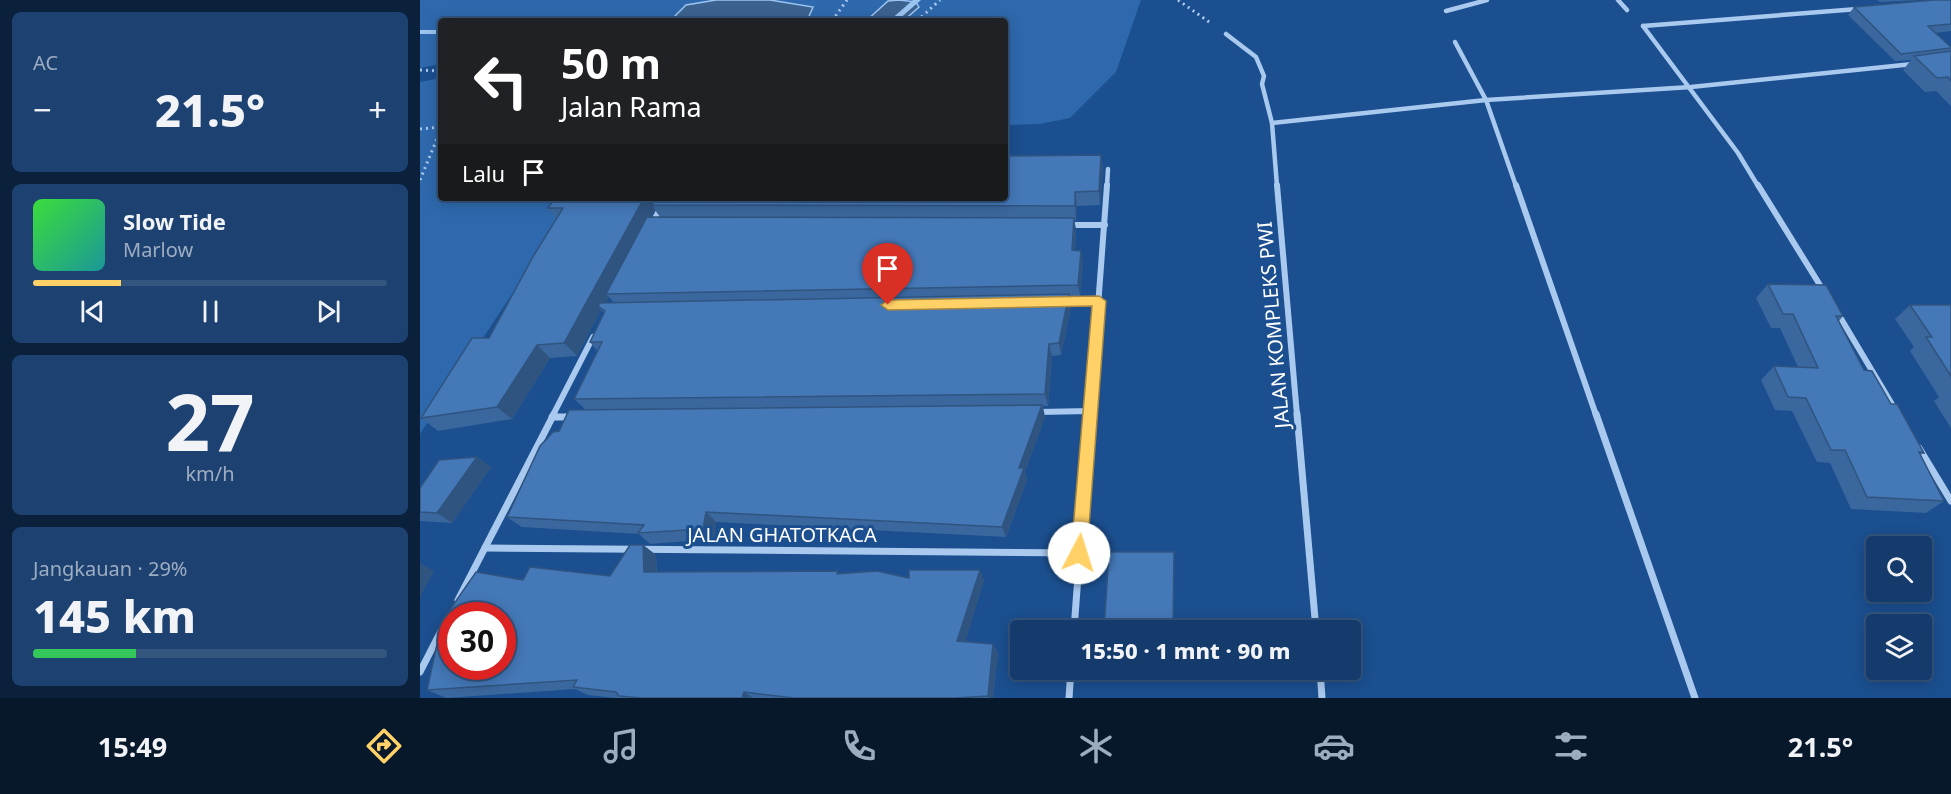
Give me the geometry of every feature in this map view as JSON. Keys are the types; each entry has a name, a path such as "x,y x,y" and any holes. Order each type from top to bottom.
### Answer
{"street":[{"path":"1446,11 1488,0"},
{"path":"1618,0 1627,9"},
{"path":"1827,296 1765,194 1691,87 1643,26 1868,8"},
{"name":"JALAN KOMPLEKS PWI","path":"1226,34 1256,57 1264,76 1262,84 1272,123 1315,620"},
{"path":"1455,42 1486,100 1695,698"},
{"path":"1272,123 1486,100 1691,87 1916,64"},
{"path":"1075,620 1106,225 1108,169"},
{"path":"647,234 664,201"},
{"path":"653,224 664,224"},
{"path":"1058,225 1106,225"},
{"path":"1052,302 1099,301"},
{"path":"1833,307 1901,419"},
{"path":"456,602 595,332"},
{"path":"1031,412 1091,411"},
{"path":"552,417 576,417"},
{"path":"1914,440 1951,501"},
{"name":"JALAN GHATOTKACA","path":"485,548 1079,553"},
{"path":"420,672 438,637"},
{"path":"1069,698 1070,680"},
{"path":"1321,680 1322,698"}],"path":[{"path":"834,18 847,0"},
{"path":"920,18 940,0"},
{"path":"1178,0 1226,34"},
{"path":"420,70 438,72"},
{"path":"420,129 438,128"},
{"path":"420,180 438,135"}],"shaded area":[{"path":"420,0 1141,0 1116,72 1070,118 1040,124 1008,125 1008,18 438,18 438,65 420,68"},
{"path":"716,0 770,0 813,7 808,18 673,18 686,5"},
{"path":"888,1 916,2 919,7 906,18 869,18"},
{"path":"438,79 438,201 573,201 420,434 420,82"}],"building":[{"path":"1951,0 1951,24 1928,26 1951,48 1901,54 1854,7"},
{"path":"1951,51 1951,81 1948,77 1937,78 1914,56"},
{"path":"1101,155 1099,191 1075,192 1075,206 652,205 654,201 1008,201 1008,156"},
{"path":"553,201 642,201 564,343 537,345 497,407 421,418 472,338 489,338 534,255 563,208 548,208"},
{"path":"647,217 1074,218 1072,250 1081,251 1078,285 606,294"},
{"path":"1768,284 1826,285 1843,316 1836,316 1864,370 1872,371 1891,404 1897,404 1924,453 1919,452 1944,501 1867,497 1845,450 1831,450 1806,398 1788,397 1774,366 1818,368 1793,314 1783,314"},
{"path":"1069,294 1059,343 1049,344 1045,394 574,399 602,342 590,342 605,311 598,306 600,303"},
{"path":"1910,305 1951,305 1951,376 1926,337 1932,337"},
{"path":"1042,405 1019,468 1024,468 1002,527 706,512 703,529 638,533 644,525 507,517 540,446 553,432 559,431 569,410"},
{"path":"477,457 437,513 420,512 420,488 439,460"},
{"path":"630,545 643,545 644,572 838,571 837,574 877,571 909,578 909,570 980,570 957,641 993,644 988,696 794,698 744,692 742,698 641,698 619,696 616,692 573,687 577,680 427,690 438,639 438,680 516,680 516,602 455,602 476,572 523,580 530,567 610,576"},
{"path":"1109,552 1174,552 1173,620 1105,620"}],"waterway":[{"path":"896,18 917,0"},
{"path":"420,32 438,32"}],"route":[{"path":"888,305 1099,301 1079,553"}]}
